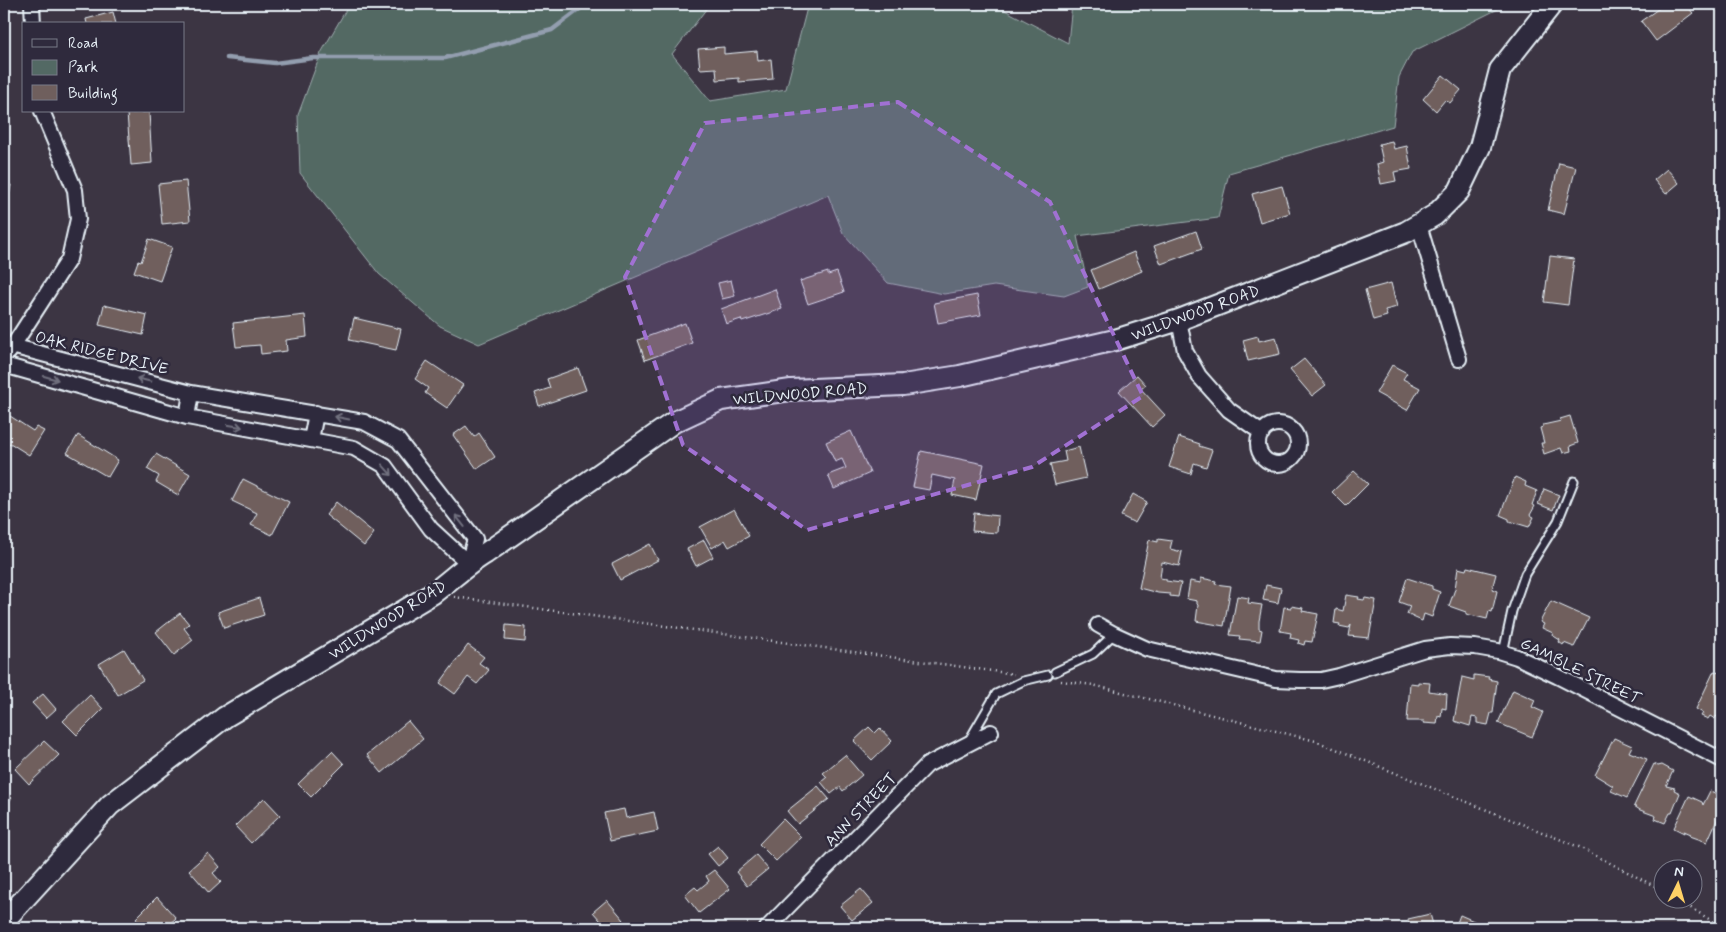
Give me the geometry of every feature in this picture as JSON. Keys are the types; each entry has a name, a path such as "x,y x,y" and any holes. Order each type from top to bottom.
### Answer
{"street":[{"path":"32,4 32,22"},
{"name":"WILDWOOD ROAD","path":"4,921 110,805 225,717 432,594 452,579 468,563 486,553 674,422 721,400 791,390 903,385 960,376 1115,340 1180,320 1406,232 1435,215 1459,191 1480,147 1500,70 1552,4"},
{"path":"4,360 8,345 69,259 78,219 75,190 42,112"},
{"path":"1419,224 1458,359"},
{"path":"1180,320 1185,351 1199,376 1229,410 1262,433"},
{"name":"OAK RIDGE DRIVE","path":"8,345 191,392 364,422 398,440 475,539 468,563"},
{"path":"4,365 186,417 354,448 385,466 430,528 468,563"},
{"path":"186,417 191,392"},
{"path":"311,440 316,413"},
{"name":"GAMBLE STREET","path":"1098,625 1147,649 1276,679 1321,680 1425,649 1450,646 1475,647 1504,653 1517,657 1557,676 1722,760"},
{"name":"ANN STREET","path":"767,928 927,765 990,732"}],"lane":[{"path":"1504,653 1512,611 1525,574 1558,521 1574,481"},
{"path":"967,744 996,694 1023,681 1051,673 1093,654 1114,634"}],"path":[{"path":"432,594 1093,685 1316,741 1579,847 1654,886"},
{"path":"1694,910 1722,927"}],"highlighted area":[{"path":"898,102 1050,202 1143,396 1032,467 807,530 683,445 625,277 705,123"}],"green space":[{"path":"348,4 710,4 672,54 710,101 786,89 808,4 993,4 1068,43 1072,4 1508,4 1412,52 1399,77 1393,126 1229,173 1218,218 1077,236 1088,287 1064,296 994,286 944,294 888,283 843,233 828,195 479,344 440,326 379,274 300,173 298,115 321,53"}],"building":[{"path":"1665,4 1685,4 1693,13 1656,41 1641,21"},
{"path":"113,12 116,22 87,22 86,19"},
{"path":"724,47 724,54 757,51 758,61 771,59 773,79 739,82 739,78 717,80 716,68 700,69 698,49"},
{"path":"1443,75 1461,90 1450,103 1445,100 1436,111 1423,99"},
{"path":"149,112 152,163 131,165 127,113"},
{"path":"1392,141 1394,149 1407,146 1411,169 1394,172 1396,181 1381,184 1377,164 1383,162 1379,144"},
{"path":"1559,163 1576,167 1564,214 1548,210"},
{"path":"1667,169 1679,183 1666,194 1654,180"},
{"path":"186,181 190,221 162,224 158,184"},
{"path":"4,183 11,185 4,225"},
{"path":"1282,186 1290,213 1260,222 1252,194"},
{"path":"1196,231 1202,249 1161,264 1154,246"},
{"path":"149,239 172,247 160,281 134,272 138,261 141,262"},
{"path":"1134,252 1142,271 1099,289 1091,270"},
{"path":"1550,256 1574,259 1568,305 1544,302"},
{"path":"828,272 828,275 837,272 844,292 808,304 800,281"},
{"path":"731,280 735,296 722,299 718,283"},
{"path":"1391,283 1397,307 1385,310 1387,316 1373,320 1365,290"},
{"path":"775,289 782,309 742,322 741,319 726,324 721,309"},
{"path":"977,295 981,315 938,323 934,303"},
{"path":"104,305 147,315 143,335 99,325"},
{"path":"305,315 307,337 286,340 287,351 261,354 260,345 236,347 233,323"},
{"path":"354,318 401,329 396,350 349,340"},
{"path":"685,323 692,343 645,360 638,340"},
{"path":"1258,336 1259,341 1276,337 1280,354 1248,361 1243,340"},
{"path":"1304,359 1326,385 1312,396 1290,370"},
{"path":"427,361 463,385 447,408 425,393 428,388 415,379"},
{"path":"1392,365 1407,373 1403,379 1420,388 1407,410 1376,393"},
{"path":"578,368 586,390 539,406 535,393 550,388 547,379"},
{"path":"1137,375 1146,385 1141,389 1165,415 1152,427 1119,391"},
{"path":"10,416 33,431 36,427 44,431 29,455 10,443 4,451 4,426"},
{"path":"1570,416 1578,443 1570,446 1571,451 1563,453 1561,448 1544,454 1541,443 1544,443 1540,428 1543,425 1561,421 1560,419"},
{"path":"466,426 474,437 479,433 495,457 477,469 453,435"},
{"path":"851,431 870,473 834,489 828,475 846,468 842,459 835,462 826,442"},
{"path":"78,435 118,460 108,477 67,453"},
{"path":"1179,437 1212,450 1206,467 1194,463 1191,474 1169,467"},
{"path":"1079,447 1086,478 1055,485 1050,464 1066,461 1064,451"},
{"path":"921,451 984,464 976,500 952,495 955,480 932,475 929,490 913,487"},
{"path":"156,454 190,474 178,495 156,482 159,476 147,469"},
{"path":"1354,471 1368,484 1346,506 1332,492"},
{"path":"1515,477 1526,482 1525,486 1537,491 1532,505 1535,506 1530,515 1534,517 1529,527 1509,521 1509,519 1500,515"},
{"path":"243,479 289,502 272,535 251,525 257,513 232,501"},
{"path":"1544,489 1559,495 1553,510 1538,504"},
{"path":"1133,494 1147,502 1135,523 1121,516"},
{"path":"336,502 374,533 364,546 326,515"},
{"path":"734,509 749,536 729,547 725,540 712,548 700,527"},
{"path":"974,513 998,516 997,533 972,531"},
{"path":"1158,539 1172,541 1170,549 1182,552 1179,566 1162,562 1160,578 1166,579 1166,581 1181,583 1178,597 1139,588 1149,540 1158,542"},
{"path":"704,540 713,557 696,566 687,549"},
{"path":"650,544 658,560 620,580 612,564"},
{"path":"1467,567 1496,574 1492,589 1497,591 1492,612 1489,611 1487,619 1466,614 1466,612 1449,606 1455,589 1458,568 1466,570"},
{"path":"1201,578 1216,581 1215,584 1231,586 1224,626 1196,621 1197,601 1187,599 1190,581 1201,583"},
{"path":"1407,578 1432,586 1432,589 1440,592 1432,617 1424,614 1422,621 1415,618 1407,614 1410,606 1399,602"},
{"path":"1266,585 1281,588 1278,603 1263,600"},
{"path":"1346,595 1359,597 1358,599 1364,600 1365,598 1376,600 1369,638 1349,636 1351,625 1349,628 1334,623 1336,609 1343,611"},
{"path":"1237,596 1249,598 1248,603 1262,605 1259,621 1259,629 1262,630 1260,641 1239,639 1240,636 1230,635"},
{"path":"259,598 264,615 224,628 218,612"},
{"path":"1551,601 1589,618 1574,647 1564,643 1563,645 1559,642 1560,640 1552,635 1553,633 1542,628 1544,624 1540,622"},
{"path":"1291,606 1303,608 1302,611 1318,614 1312,642 1305,641 1304,645 1298,643 1299,640 1290,638 1291,633 1280,631 1284,607 1291,608"},
{"path":"180,613 189,624 184,628 193,640 174,655 156,632"},
{"path":"506,625 526,627 525,642 505,640"},
{"path":"468,645 484,657 479,663 489,670 477,684 468,677 455,694 440,683"},
{"path":"124,649 143,680 118,695 99,664"},
{"path":"1714,671 1722,674 1722,719 1716,716 1715,719 1710,716 1708,719 1701,716 1703,713 1696,709"},
{"path":"1474,675 1489,677 1488,679 1497,681 1493,713 1491,713 1488,725 1477,723 1477,718 1472,717 1470,726 1454,721 1462,677 1474,680"},
{"path":"1418,682 1430,683 1429,691 1447,694 1446,709 1442,708 1441,717 1438,716 1437,724 1423,723 1424,721 1407,721 1410,683 1418,684"},
{"path":"1513,690 1535,700 1532,707 1543,712 1532,737 1498,723"},
{"path":"43,694 56,709 46,718 32,703"},
{"path":"90,695 103,709 77,735 63,721"},
{"path":"408,721 423,739 382,773 367,755"},
{"path":"869,727 875,733 880,728 892,741 872,760 854,741"},
{"path":"1614,738 1632,746 1629,752 1647,759 1627,798 1611,791 1613,786 1595,775"},
{"path":"44,741 59,755 29,784 15,769"},
{"path":"332,751 344,764 311,797 298,784"},
{"path":"845,755 862,775 843,791 840,787 831,794 821,782 827,777 823,773"},
{"path":"1654,764 1662,765 1673,771 1666,786 1675,788 1674,790 1680,793 1672,813 1670,813 1665,823 1655,819 1656,816 1634,806"},
{"path":"818,786 829,799 798,824 787,811"},
{"path":"4,791 12,798 4,807"},
{"path":"1710,791 1722,796 1722,809 1707,842 1674,828 1689,796 1702,802 1703,805"},
{"path":"264,798 280,815 251,843 235,826"},
{"path":"624,809 626,818 654,812 658,831 610,841 604,813"},
{"path":"783,819 801,837 776,861 759,844"},
{"path":"718,846 728,858 718,866 708,854"},
{"path":"208,853 220,867 213,873 221,882 209,893 189,870"},
{"path":"756,855 768,869 747,886 736,872"},
{"path":"714,870 730,889 699,913 685,895 695,887 698,890 709,881 706,876"},
{"path":"861,889 873,903 852,920 840,906"},
{"path":"157,897 176,918 165,928 137,928 141,924 136,918"},
{"path":"607,900 624,920 614,928 607,928 593,912"},
{"path":"1430,914 1434,928 1410,928 1408,919"},
{"path":"1460,915 1483,925 1481,928 1455,928"}],"waterway":[{"path":"227,58 275,63 313,58 445,58 552,30 581,8 592,4"}]}
